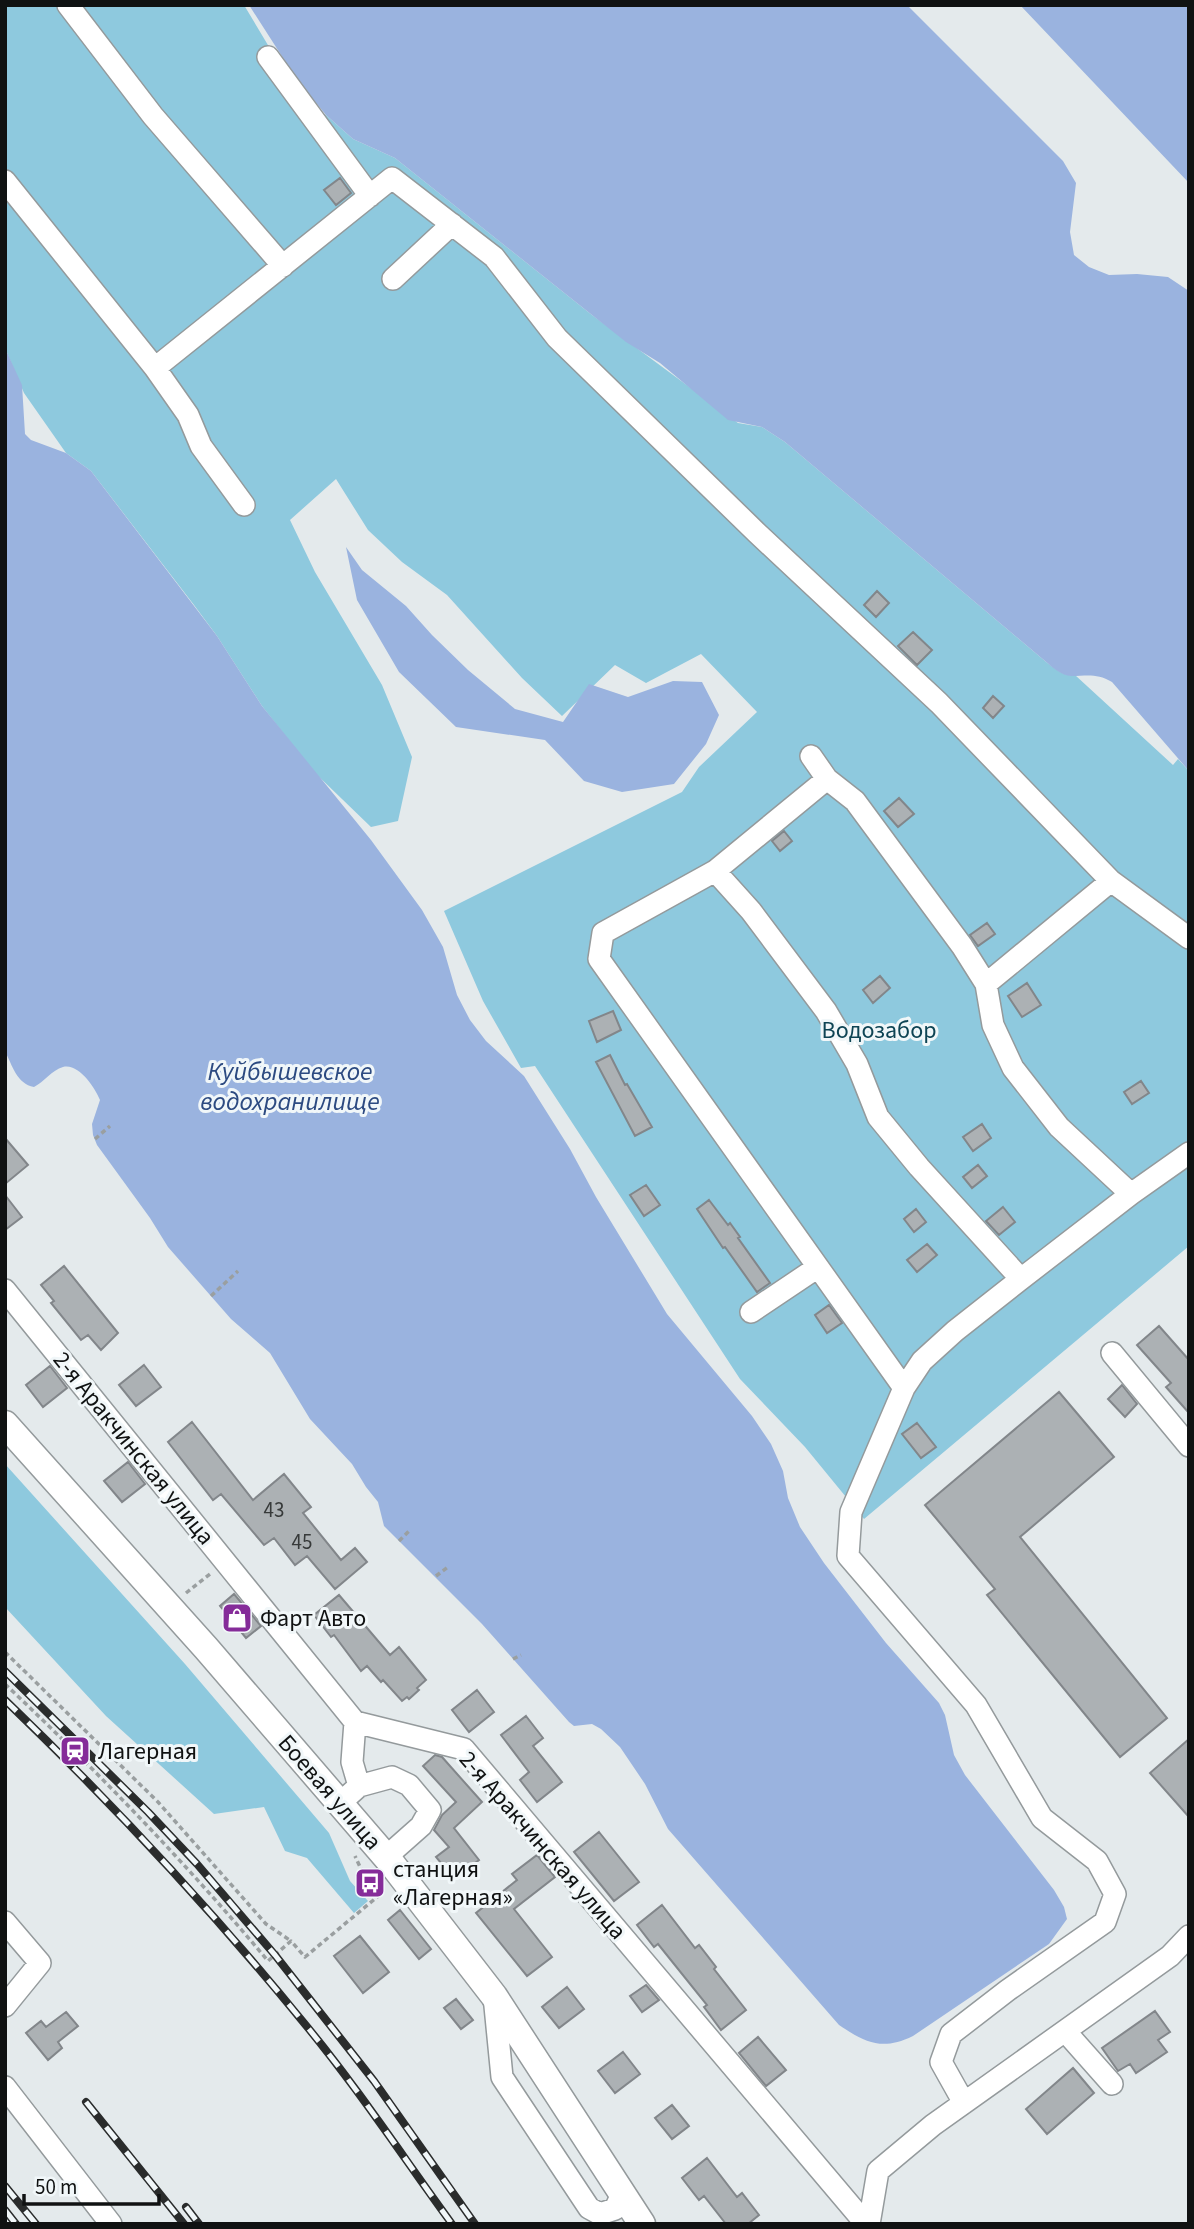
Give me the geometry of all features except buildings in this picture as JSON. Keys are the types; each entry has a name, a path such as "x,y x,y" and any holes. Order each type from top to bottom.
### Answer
{"main road":[{"name":"Боевая улица","path":"5,1424 169,1606 349,1795 386,1857 494,1996 642,2224"}],"street":[{"path":"68,5 153,116 283,266"},
{"path":"268,57 370,195"},
{"path":"155,368 392,178 494,257 557,338 757,533 939,703 1111,881 1189,938"},
{"path":"5,181 155,368 188,415 201,446 244,505"},
{"path":"393,279 452,224"},
{"path":"811,756 827,779 855,801 962,946 986,984 993,1024 1013,1068 1059,1127 1131,1194"},
{"path":"827,779 715,871 603,933 599,959 904,1388"},
{"path":"715,871 751,911 826,1011 857,1064 878,1117 919,1167 1021,1279"},
{"path":"986,984 1111,881"},
{"path":"964,2103 941,2062 951,2034 1105,1922 1115,1895 1097,1861 1042,1818 976,1705 848,1556 851,1512 904,1388 922,1361 1021,1279 1189,1153"},
{"path":"751,1312 818,1267"},
{"name":"2-я Аракчинская улица","path":"8,1298 355,1722 464,1749 867,2224"},
{"path":"1112,1353 1189,1446"},
{"path":"355,1722 349,1795 392,1777 409,1785 430,1810 421,1826 386,1857"},
{"path":"5,1922 40,1963 5,2006"},
{"path":"867,2224 877,2171 933,2125 1170,1956 1189,1936"},
{"path":"494,1996 502,2077 589,2208 600,2214 615,2208 623,2192"},
{"path":"1065,2031 1112,2084"},
{"path":"5,2087 111,2224"}],"path":[{"path":"95,1139 110,1126"},
{"path":"212,1296 238,1270"},
{"path":"399,1541 411,1529"},
{"path":"169,1606 225,1561"},
{"path":"436,1576 448,1567"},
{"path":"5,1652 158,1802 266,1924 291,1941 305,1957 382,1893"},
{"path":"513,1659 521,1655"},
{"path":"5,1684 141,1819 268,1961 291,1941"}],"green space":[{"name":"Водозабор","path":"5,5 244,5 299,97 326,115 353,139 395,158 592,315 738,423 762,427 785,442 1045,661 1063,673 1075,675 1173,765 1178,759 1189,771 1189,1246 864,1519 805,1447 740,1379 535,1066 521,1068 483,1001 444,911 682,792 699,767 757,712 701,654 646,683 615,665 562,716 522,678 447,595 402,562 368,530 336,479 290,520 315,572 382,685 412,757 398,821 371,827 313,771 262,706 194,605 91,471 66,453 24,393 5,348"},
{"path":"5,1464 185,1664 329,1833 350,1881 368,1901 354,1913 307,1858 285,1851 264,1807 214,1814 106,1716 5,1607"}],"water":[{"path":"249,5 907,5 1063,161 1076,183 1070,232 1074,255 1089,267 1109,275 1168,277 1189,291 1189,771 1112,682 1097,676 1068,676 1054,668 785,442 762,427 728,420 660,363 626,342 395,158 353,139 326,115 312,98"},
{"path":"1020,5 1189,5 1189,183"},
{"name":"Куйбышевское водохранилище","path":"5,348 22,385 25,434 31,440 66,453 91,471 217,636 262,706 371,840 422,910 443,947 457,995 470,1020 486,1041 524,1076 667,1314 752,1416 771,1444 783,1471 788,1498 800,1527 824,1563 886,1643 939,1703 945,1715 954,1755 965,1775 1054,1890 1064,1907 1067,1919 1049,1944 913,2036 892,2043 874,2043 839,2025 668,1829 645,1784 620,1747 592,1724 574,1726 569,1722 482,1624 384,1526 378,1502 352,1464 310,1419 270,1353 231,1319 168,1247 97,1145 92,1124 100,1100 86,1078 75,1069 63,1067 34,1087 23,1082 13,1068 5,1051"},
{"path":"346,547 362,570 406,606 468,670 515,709 563,722 589,684 628,697 673,681 702,682 719,715 706,744 674,784 622,792 584,781 545,740 456,727 399,672 357,600"}],"railway":[{"path":"5,1671 148,1812 197,1864 275,1955 374,2081 475,2224"},
{"path":"5,1700 159,1857 269,1981 343,2072 452,2224"},
{"path":"86,2102 184,2224"},
{"path":"5,2186 36,2224"},
{"path":"186,2207 199,2224"},
{"path":"5,2210 16,2224"}],"place":[{"name":"Фарт Авто","path":"237,1618"},
{"name":"Лагерная","path":"75,1751"},
{"name":"станция «Лагерная»","path":"370,1883"}]}
